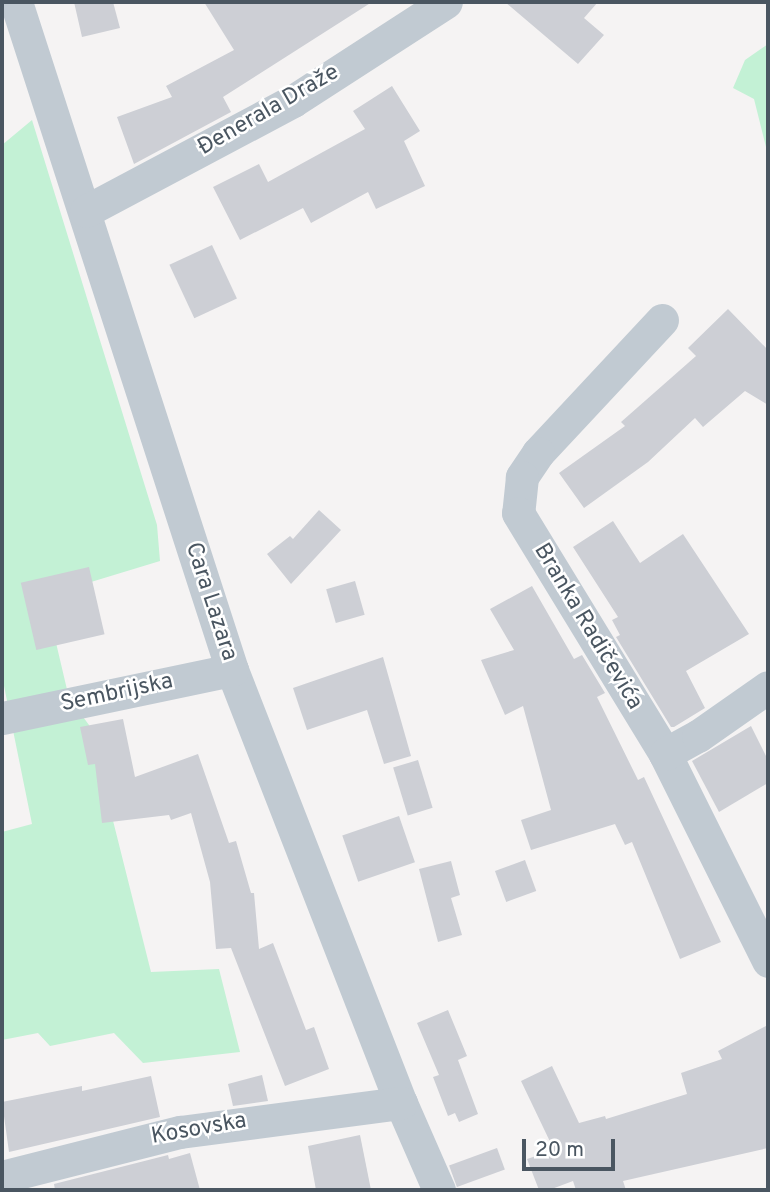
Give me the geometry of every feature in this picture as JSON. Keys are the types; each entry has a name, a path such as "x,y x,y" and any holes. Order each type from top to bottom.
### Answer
{"street":[{"name":"Cara Lazara","path":"16,2 86,211 232,670 401,1102 439,1190"},
{"name":"Đenerala Draže","path":"86,211 293,101 446,2"},
{"name":"Branka Radičevića","path":"662,320 538,453 522,477 518,513 665,754 768,961"},
{"name":"Sembrijska","path":"2,718 232,670"},
{"path":"665,754 698,736 768,687"},
{"name":"Kosovska","path":"2,1177 180,1132 401,1102"}],"green space":[{"path":"768,44 768,155 754,99 733,88 745,60"},
{"path":"32,120 157,525 160,561 45,596 69,698 89,725 151,972 219,969 240,1052 143,1063 114,1033 50,1046 38,1033 2,1040 2,832 32,824 2,676 2,145"}],"building":[{"path":"74,2 113,2 120,28 82,37"},
{"path":"204,2 372,2 223,97 231,112 134,164 117,117 172,97 166,86 234,50"},
{"path":"505,2 598,2 584,18 604,35 578,64"},
{"path":"392,86 420,131 404,141 425,186 376,209 368,192 311,223 303,208 240,240 213,187 259,164 268,182 365,129 353,111"},
{"path":"212,245 237,298 194,318 169,265"},
{"path":"728,309 768,350 768,405 745,391 703,427 695,418 648,462 584,508 559,473 625,426 621,422 696,356 688,348"},
{"path":"319,510 341,530 291,584 267,554 290,536 293,539"},
{"path":"613,521 640,563 683,534 749,634 686,671 705,708 674,727 671,727 616,637 620,635 612,620 618,617 573,547"},
{"path":"89,567 105,634 36,650 21,583"},
{"path":"355,581 365,615 336,623 326,589"},
{"path":"532,586 574,659 582,655 605,693 597,697 638,780 644,777 721,942 680,959 632,842 625,845 615,824 531,850 521,820 551,810 523,706 505,715 481,660 514,650 490,609"},
{"path":"383,657 411,756 384,764 367,710 307,730 293,688"},
{"path":"123,719 135,777 198,754 229,843 236,841 251,893 254,893 259,949 273,943 306,1030 314,1027 329,1069 285,1086 231,948 216,949 210,882 191,813 171,820 169,815 102,823 95,764 88,765 80,727"},
{"path":"751,726 768,760 768,783 719,812 692,761"},
{"path":"418,760 433,808 408,815 393,768"},
{"path":"399,816 415,862 358,882 342,836"},
{"path":"525,860 536,891 506,902 495,871"},
{"path":"451,861 460,895 451,898 462,935 438,942 419,869"},
{"path":"448,1010 467,1056 458,1060 478,1114 459,1122 455,1113 448,1116 433,1077 439,1075 417,1023"},
{"path":"768,1025 768,1148 623,1181 626,1190 576,1190 573,1181 549,1190 539,1190 527,1159 554,1150 521,1081 552,1066 579,1123 605,1116 606,1119 687,1094 681,1073 722,1059 718,1051"},
{"path":"262,1075 268,1101 233,1106 228,1084"},
{"path":"151,1076 160,1117 9,1152 2,1102 82,1086 82,1091"},
{"path":"360,1135 371,1190 316,1190 308,1146"},
{"path":"497,1148 505,1170 457,1187 449,1165"},
{"path":"190,1153 200,1190 55,1190 54,1184 168,1155 169,1159"}]}
